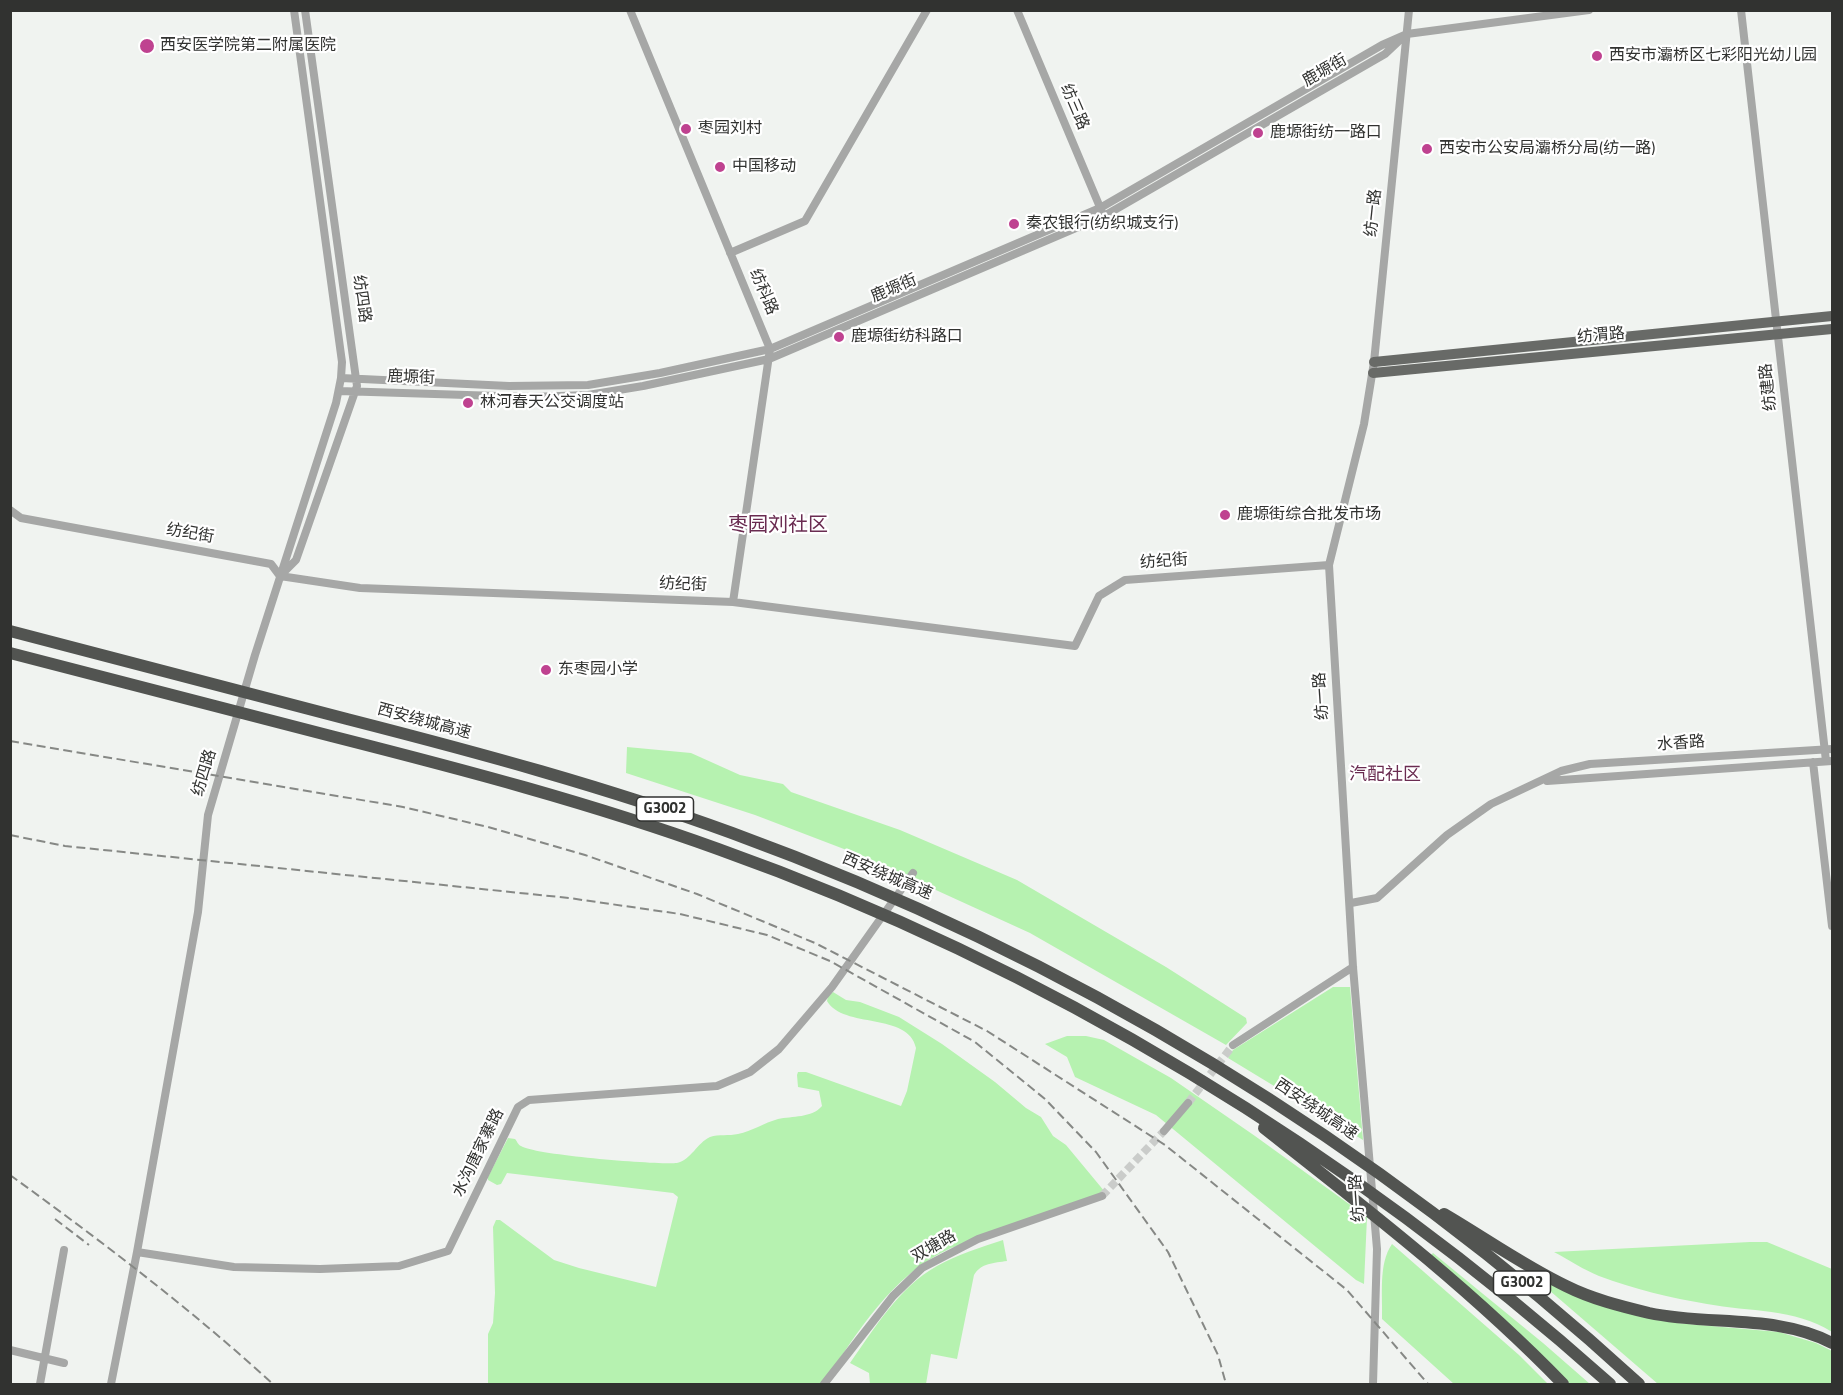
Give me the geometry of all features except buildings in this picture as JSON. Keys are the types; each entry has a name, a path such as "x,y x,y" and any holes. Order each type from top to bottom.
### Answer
{"highway":[{"name":"西安绕城高速","path":"10,632 434,741 548,773 722,829 866,885 1051,972 1117,1007 1275,1101 1365,1162 1513,1275 1588,1337 1639,1384"},
{"name":"G3002","path":"10,653 489,777 653,826 720,849 864,906 969,954 1087,1014 1206,1082 1365,1188 1498,1289 1611,1384"},
{"path":"1206,1082 1385,1224 1508,1330 1563,1384"},
{"path":"1400,1188 1526,1265 1583,1294 1662,1315 1789,1328 1833,1343"}],"main road":[{"name":"纺渭路","path":"1374,368 1833,316"},
{"name":"纺渭路","path":"1374,368 1833,329"}],"street":[{"name":"纺四路","path":"111,1384 198,912 208,815 255,655 339,391 341,378 342,362 333,287 294,10"},
{"name":"纺四路","path":"280,576 296,560 355,391 357,378 305,10"},
{"name":"纺科路","path":"630,10 770,349 733,602"},
{"path":"730,253 805,221 927,10"},
{"name":"纺三路","path":"1017,10 1102,212"},
{"name":"纺一路","path":"1373,1384 1377,1249 1353,967 1351,903 1329,565 1364,424 1374,368 1409,10"},
{"name":"鹿塬街","path":"339,391 530,397 588,394 643,386 769,359 1102,212 1382,45 1407,34 1589,10"},
{"name":"纺建路","path":"1741,10 1829,761"},
{"name":"鹿塬街","path":"341,378 509,386 588,385 660,373 770,349 1102,212"},
{"name":"纺纪街","path":"10,510 21,518 271,564 280,576 360,588 733,602 1075,646 1099,596 1125,580 1329,565"},
{"name":"水香路","path":"1351,903 1377,898 1457,827 1491,804 1561,771 1581,765 1828,749"},
{"name":"水香路","path":"1534,784 1562,779 1829,761"},
{"path":"1813,762 1833,926"},
{"name":"水沟唐家寨路","path":"137,1252 234,1267 320,1269 399,1266 448,1251 518,1107 530,1100 717,1086 750,1072 779,1049 832,987 913,873"},
{"path":"1233,1046 1353,967"},
{"path":"1164,1131 1188,1103"},
{"name":"双塘路","path":"824,1384 893,1296 922,1268 978,1239 1102,1196"},
{"path":"40,1384 64,1250"},
{"path":"10,1350 64,1363"}],"green space":[{"path":"627,747 691,753 740,775 783,784 791,792 900,830 1017,880 1166,967 1246,1018 1247,1023 1226,1045 1030,933 857,854 755,815 626,773"},
{"path":"1333,987 1350,987 1363,1140 1228,1058 1233,1050"},
{"path":"833,992 846,1000 860,1002 899,1017 995,1082 1026,1108 1041,1117 1053,1136 1066,1145 1105,1192 1088,1203 951,1248 930,1259 893,1289 863,1325 823,1384 488,1384 488,1334 493,1323 495,1293 493,1227 496,1220 500,1220 554,1260 656,1287 678,1197 673,1193 507,1173 501,1184 497,1185 488,1180 488,1177 508,1138 515,1139 521,1146 548,1153 623,1161 677,1163 686,1159 710,1137 738,1134 778,1119 807,1115 818,1110 822,1106 819,1091 798,1087 798,1072 806,1072 901,1106 907,1091 916,1048 911,1037 901,1029 835,1010 827,1001 828,996"},
{"path":"1067,1036 1086,1036 1104,1040 1171,1078 1367,1217 1364,1284 1356,1280 1156,1115 1075,1077 1067,1057 1045,1044"},
{"path":"1003,1240 1007,1261 984,1266 974,1275 957,1359 931,1354 926,1384 870,1384 869,1373 850,1363 888,1310 923,1275 953,1258"},
{"path":"1767,1242 1832,1269 1832,1332 1818,1324 1787,1315 1723,1307 1639,1289 1593,1274 1554,1252"},
{"path":"1392,1244 1519,1355 1548,1384 1454,1384 1382,1319 1383,1270"},
{"path":"1433,1253 1590,1384 1570,1384 1502,1317 1430,1256"},
{"path":"1546,1281 1677,1323 1779,1332 1816,1343 1832,1351 1832,1383 1658,1384 1542,1284"}],"tunnel":[{"path":"1188,1103 1233,1045"},
{"path":"1102,1196 1164,1131"}],"railway":[{"path":"10,741 403,807 488,827 585,855 697,894 815,943 987,1031 1165,1145 1347,1290 1428,1384"},
{"path":"10,835 65,846 569,898 680,914 767,935 830,961 975,1042 1045,1099 1096,1152 1168,1252 1218,1355 1226,1384"},
{"path":"10,1175 145,1276 273,1384"},
{"path":"55,1219 89,1245"}],"place":[{"name":"西安医学院第二附属医院","path":"147,46"},
{"name":"西安市灞桥区七彩阳光幼儿园","path":"1597,56"},
{"name":"枣园刘村","path":"686,129"},
{"name":"鹿塬街纺一路口","path":"1258,133"},
{"name":"西安市公安局灞桥分局(纺一路)","path":"1427,149"},
{"name":"中国移动","path":"720,167"},
{"name":"秦农银行(纺织城支行)","path":"1014,224"},
{"name":"鹿塬街纺科路口","path":"839,337"},
{"name":"林河春天公交调度站","path":"468,403"},
{"name":"鹿塬街综合批发市场","path":"1225,515"},
{"name":"东枣园小学","path":"546,670"}],"district":[{"name":"枣园刘社区","path":"778,526"},
{"name":"汽配社区","path":"1385,776"}]}
